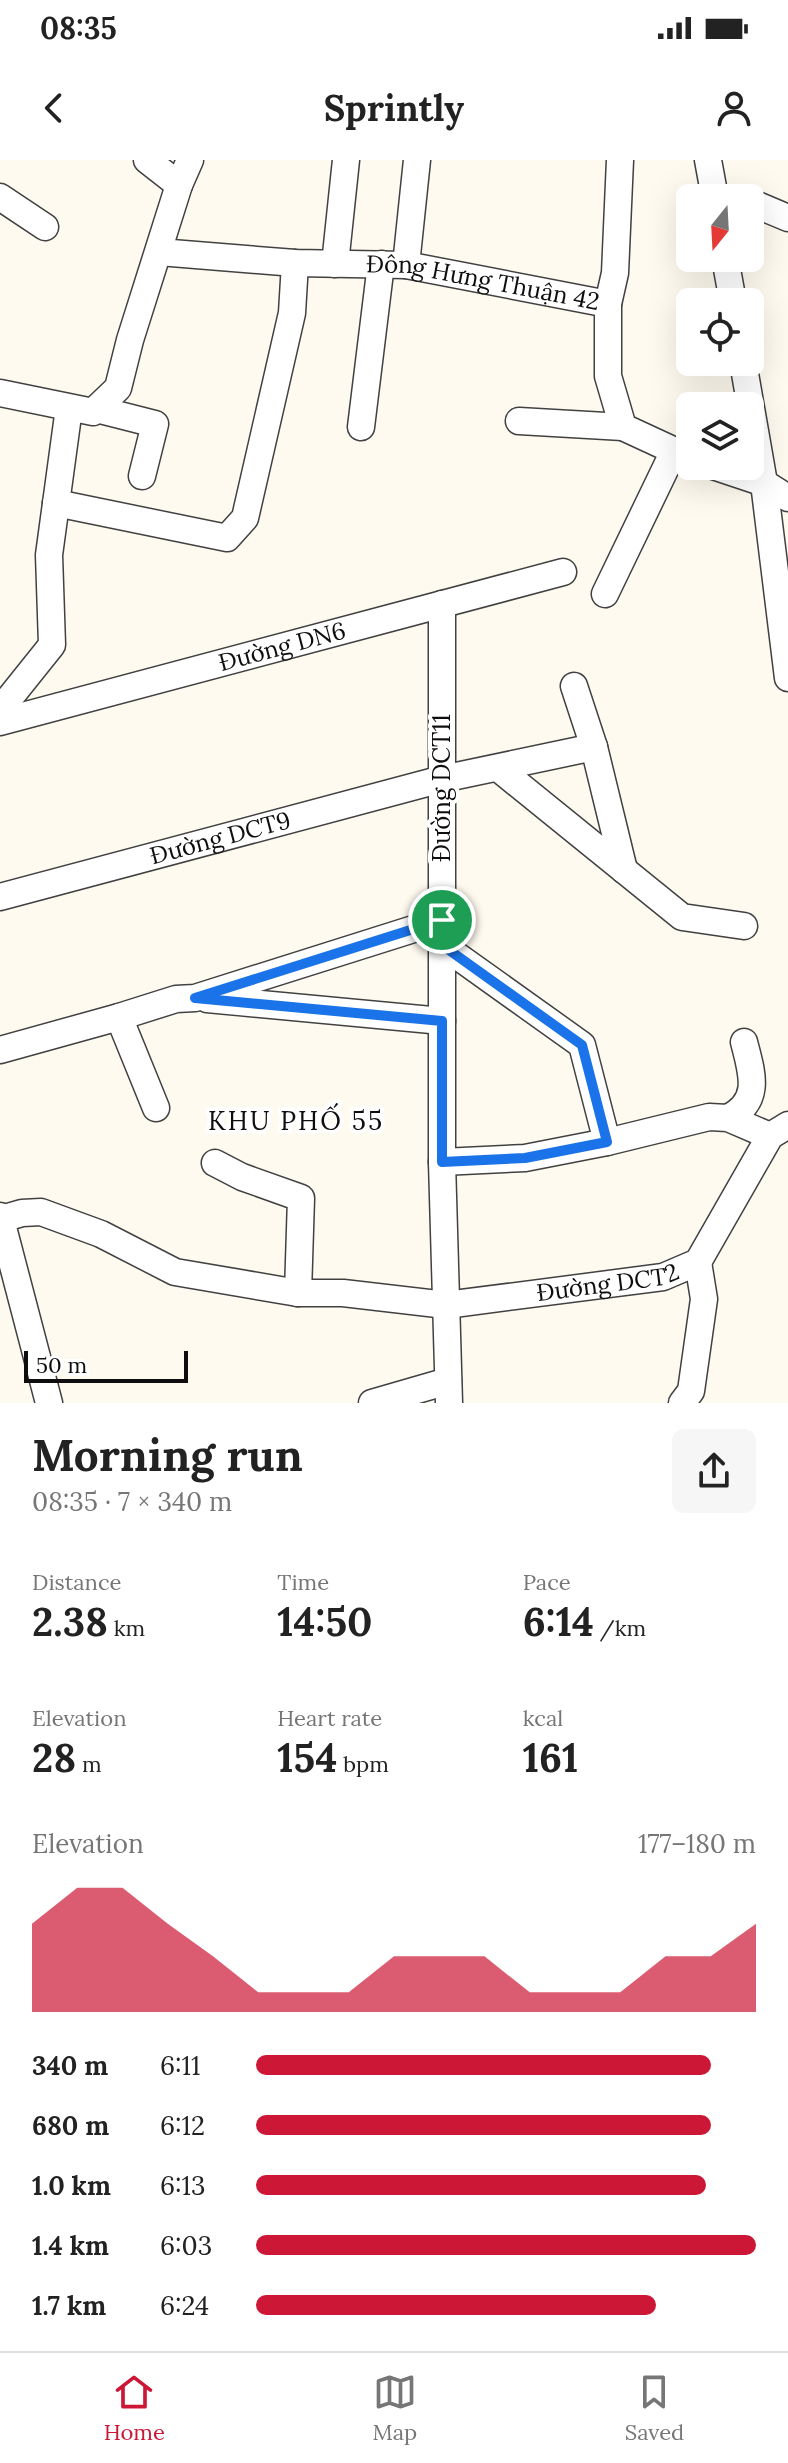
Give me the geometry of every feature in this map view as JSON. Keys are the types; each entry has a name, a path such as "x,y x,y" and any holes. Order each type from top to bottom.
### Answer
{"street":[{"path":"147,160 179,185"},
{"path":"0,393 93,412 118,388 130,340 179,185 190,160"},
{"path":"335,264 346,160"},
{"path":"361,427 417,160"},
{"path":"608,304 615,273 620,160"},
{"path":"708,160 712,184"},
{"path":"0,197 45,227"},
{"path":"764,208 788,218"},
{"name":"Đông Hưng Thuận 42","path":"159,252 295,263 394,265 608,304 608,376 623,427"},
{"path":"56,503 227,538 245,518 292,313 295,263"},
{"path":"745,376 764,483 788,678"},
{"path":"0,710 52,645 49,555 69,408"},
{"path":"96,409 155,424 142,476"},
{"path":"519,421 623,427 676,453"},
{"path":"605,594 676,467"},
{"path":"755,480 788,498"},
{"name":"Đường DN6","path":"0,722 563,572"},
{"name":"Đường DCT11","path":"442,604 442,1162 448,1392"},
{"path":"574,686 594,747 624,870"},
{"name":"Đường DCT9","path":"0,897 442,779 594,747"},
{"path":"498,768 682,917 744,926"},
{"path":"195,998 442,933 582,1045 607,1142"},
{"path":"0,1050 176,999 195,998 442,1021"},
{"path":"119,1017 156,1108"},
{"path":"728,1118 744,1108 750,1097 752,1072 744,1042"},
{"path":"442,1162 525,1158 709,1117 728,1118 779,1130"},
{"name":"Đường DCT2","path":"0,1218 41,1212 101,1234 175,1272 298,1293 343,1293 446,1305 663,1277 698,1262 779,1130"},
{"path":"215,1163 242,1177 301,1198 298,1293"},
{"path":"0,1218 49,1403"},
{"path":"682,1403 691,1391 704,1299 698,1262"},
{"path":"372,1403 448,1392"}],"district":[{"name":"KHU PHỐ 55","path":"296,1121"}],"route":[{"path":"442,920 442,945 582,1045 607,1142 525,1158 442,1162 442,1021 195,998 442,920"}]}
